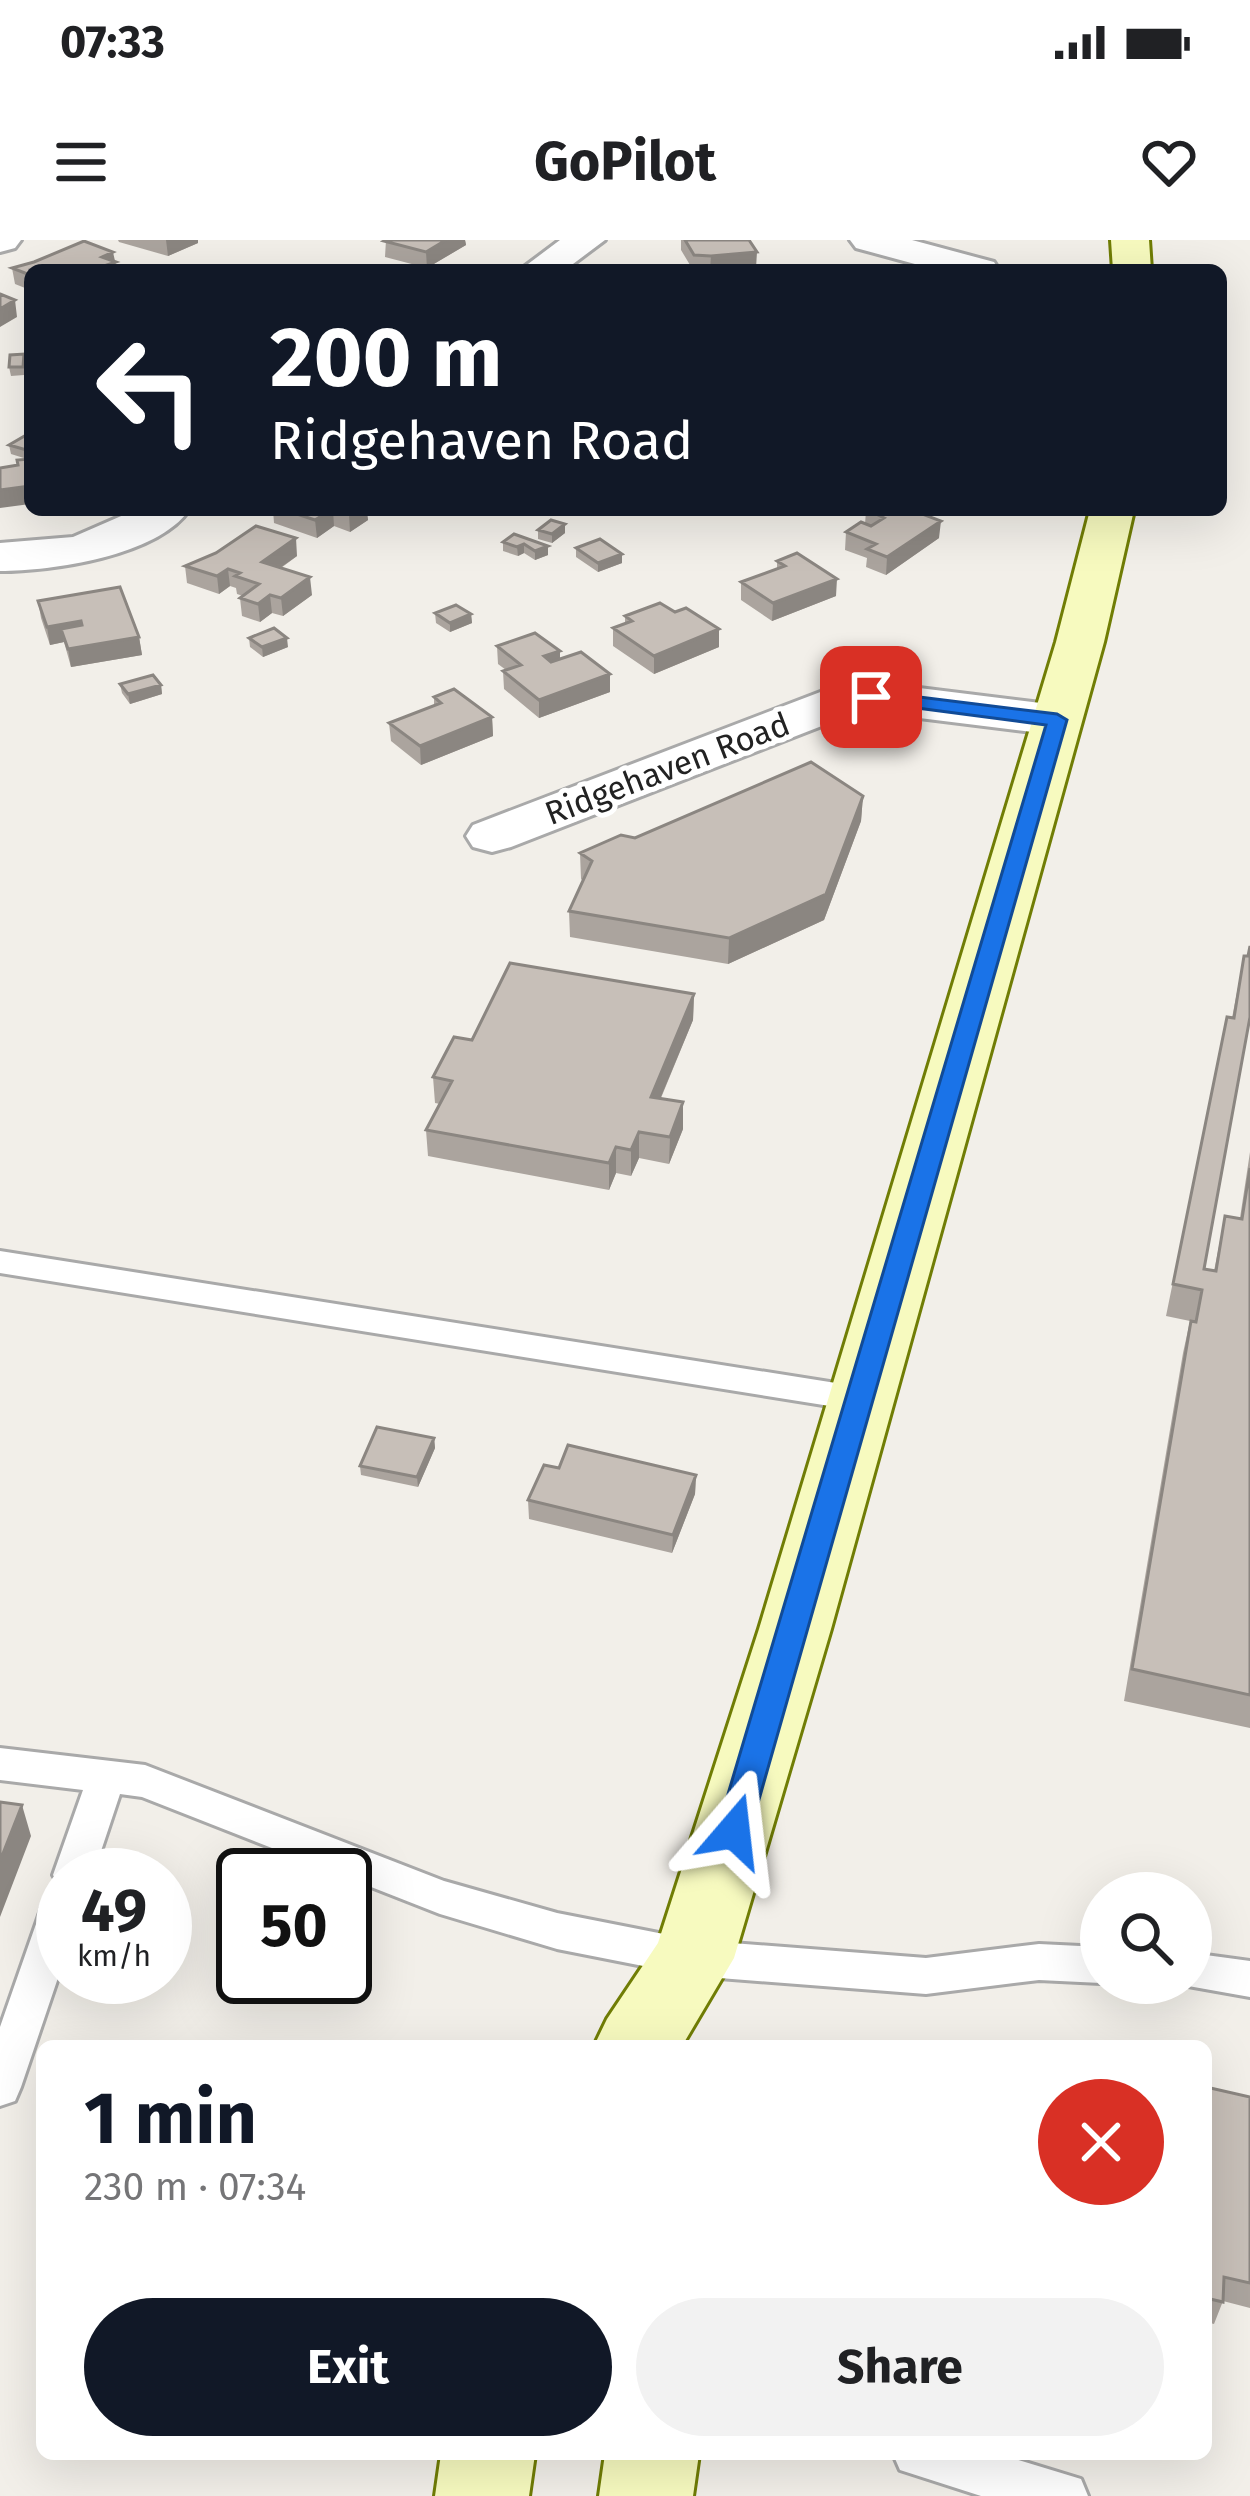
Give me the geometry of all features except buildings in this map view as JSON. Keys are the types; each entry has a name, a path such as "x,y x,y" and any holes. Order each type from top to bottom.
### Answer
{"main road":[{"path":"640,2040 694,1958 861,1400 1057,720 1110,516"},
{"path":"694,1958 696,2040"},
{"path":"482,2496 487,2460"},
{"path":"646,2496 651,2460"}],"street":[{"path":"548,264 586,240"},
{"path":"868,240 958,264"},
{"path":"0,557 74,552 157,516"},
{"name":"Ridgehaven Road","path":"492,836 840,700 871,697 1057,720"}],"lane":[{"path":"0,1262 861,1400"},
{"path":"0,1285 68,1273"},
{"path":"0,1764 145,1780 440,1897 557,1931 694,1958 926,1976 1039,1962 1080,1965"},
{"path":"82,1848 106,1777"},
{"path":"1212,1974 1250,1979"},
{"path":"0,2087 36,1982"},
{"path":"935,2460 1042,2493"}],"route":[{"path":"734,1831 1057,720 871,697"}]}
